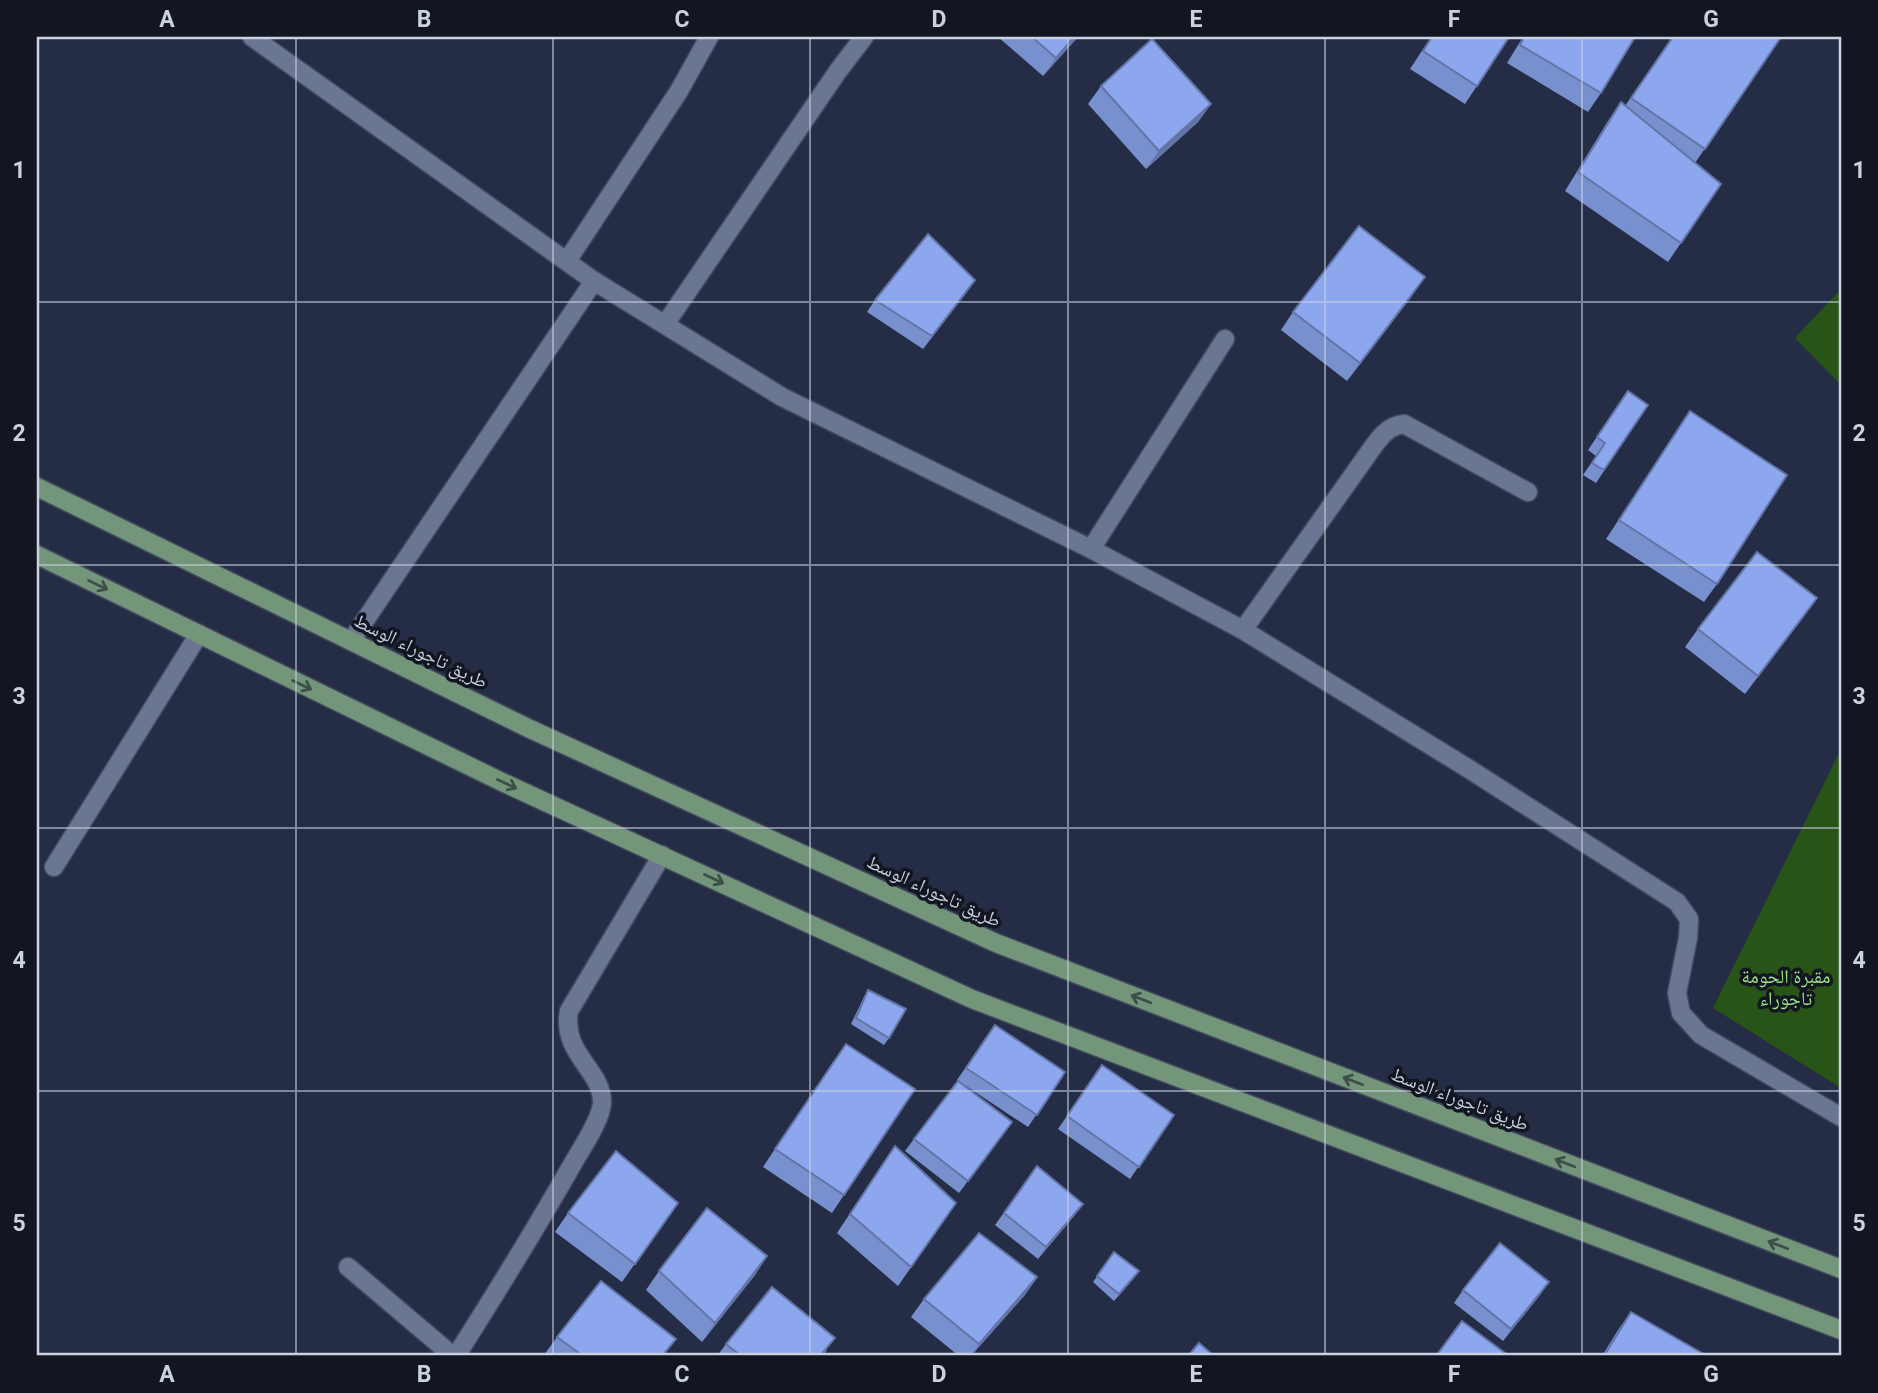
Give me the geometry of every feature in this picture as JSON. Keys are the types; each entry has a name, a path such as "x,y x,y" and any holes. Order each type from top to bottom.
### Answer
{"main road":[{"name":"طريق تاجوراء الوسط","path":"37,487 528,728 996,943 1841,1269"},
{"path":"37,555 502,782 972,999 1841,1329"}],"street":[{"path":"251,37 594,281 782,397 1091,549 1243,630 1469,769 1677,902 1689,919 1677,993 1681,1013 1701,1035 1841,1117"},
{"path":"567,261 680,91 709,37"},
{"path":"666,323 864,37"},
{"path":"351,641 594,281"},
{"path":"1091,549 1225,339"},
{"path":"1243,630 1368,454 1394,425 1404,424 1528,492"},
{"path":"54,867 199,634"},
{"path":"348,1266 454,1356 536,1228 590,1134 602,1105 601,1093 569,1038 569,1011 662,855"}],"green space":[{"path":"1841,289 1841,385 1795,338"},
{"name":"مقبرة الحومة تاجوراء","path":"1841,749 1841,1088 1713,1008"}],"building":[{"path":"1032,37 1074,37 1056,58"},
{"path":"1432,37 1509,37 1477,86 1423,51"},
{"path":"1524,37 1635,37 1601,93 1520,45"},
{"path":"1673,37 1781,37 1705,149 1631,98"},
{"path":"1152,39 1211,104 1159,151 1101,86"},
{"path":"1621,102 1721,184 1681,243 1578,172"},
{"path":"1359,226 1425,277 1360,363 1293,312"},
{"path":"928,234 975,280 932,336 875,300"},
{"path":"1628,391 1648,405 1604,470 1592,463 1605,443 1597,437"},
{"path":"1690,411 1787,475 1717,584 1619,520"},
{"path":"1757,552 1817,598 1758,676 1698,629"},
{"path":"868,990 906,1009 889,1038 856,1018"},
{"path":"995,1025 1065,1072 1037,1115 966,1068"},
{"path":"846,1044 915,1089 844,1195 775,1149"},
{"path":"1102,1065 1174,1115 1139,1167 1067,1116"},
{"path":"958,1081 1012,1122 968,1181 914,1139"},
{"path":"895,1146 956,1203 911,1267 850,1214"},
{"path":"616,1151 678,1203 635,1264 568,1213"},
{"path":"1037,1166 1083,1204 1046,1247 1004,1213"},
{"path":"707,1208 767,1256 715,1323 659,1271"},
{"path":"979,1233 1037,1277 979,1344 924,1299"},
{"path":"1500,1243 1549,1282 1511,1329 1463,1290"},
{"path":"1114,1252 1139,1271 1119,1294 1097,1276"},
{"path":"601,1281 676,1339 662,1356 583,1356 557,1337"},
{"path":"772,1287 835,1338 820,1356 741,1356 726,1344"},
{"path":"1631,1312 1707,1356 1604,1356"},
{"path":"1462,1321 1509,1356 1436,1356"},
{"path":"1199,1343 1214,1356 1188,1356"}]}
